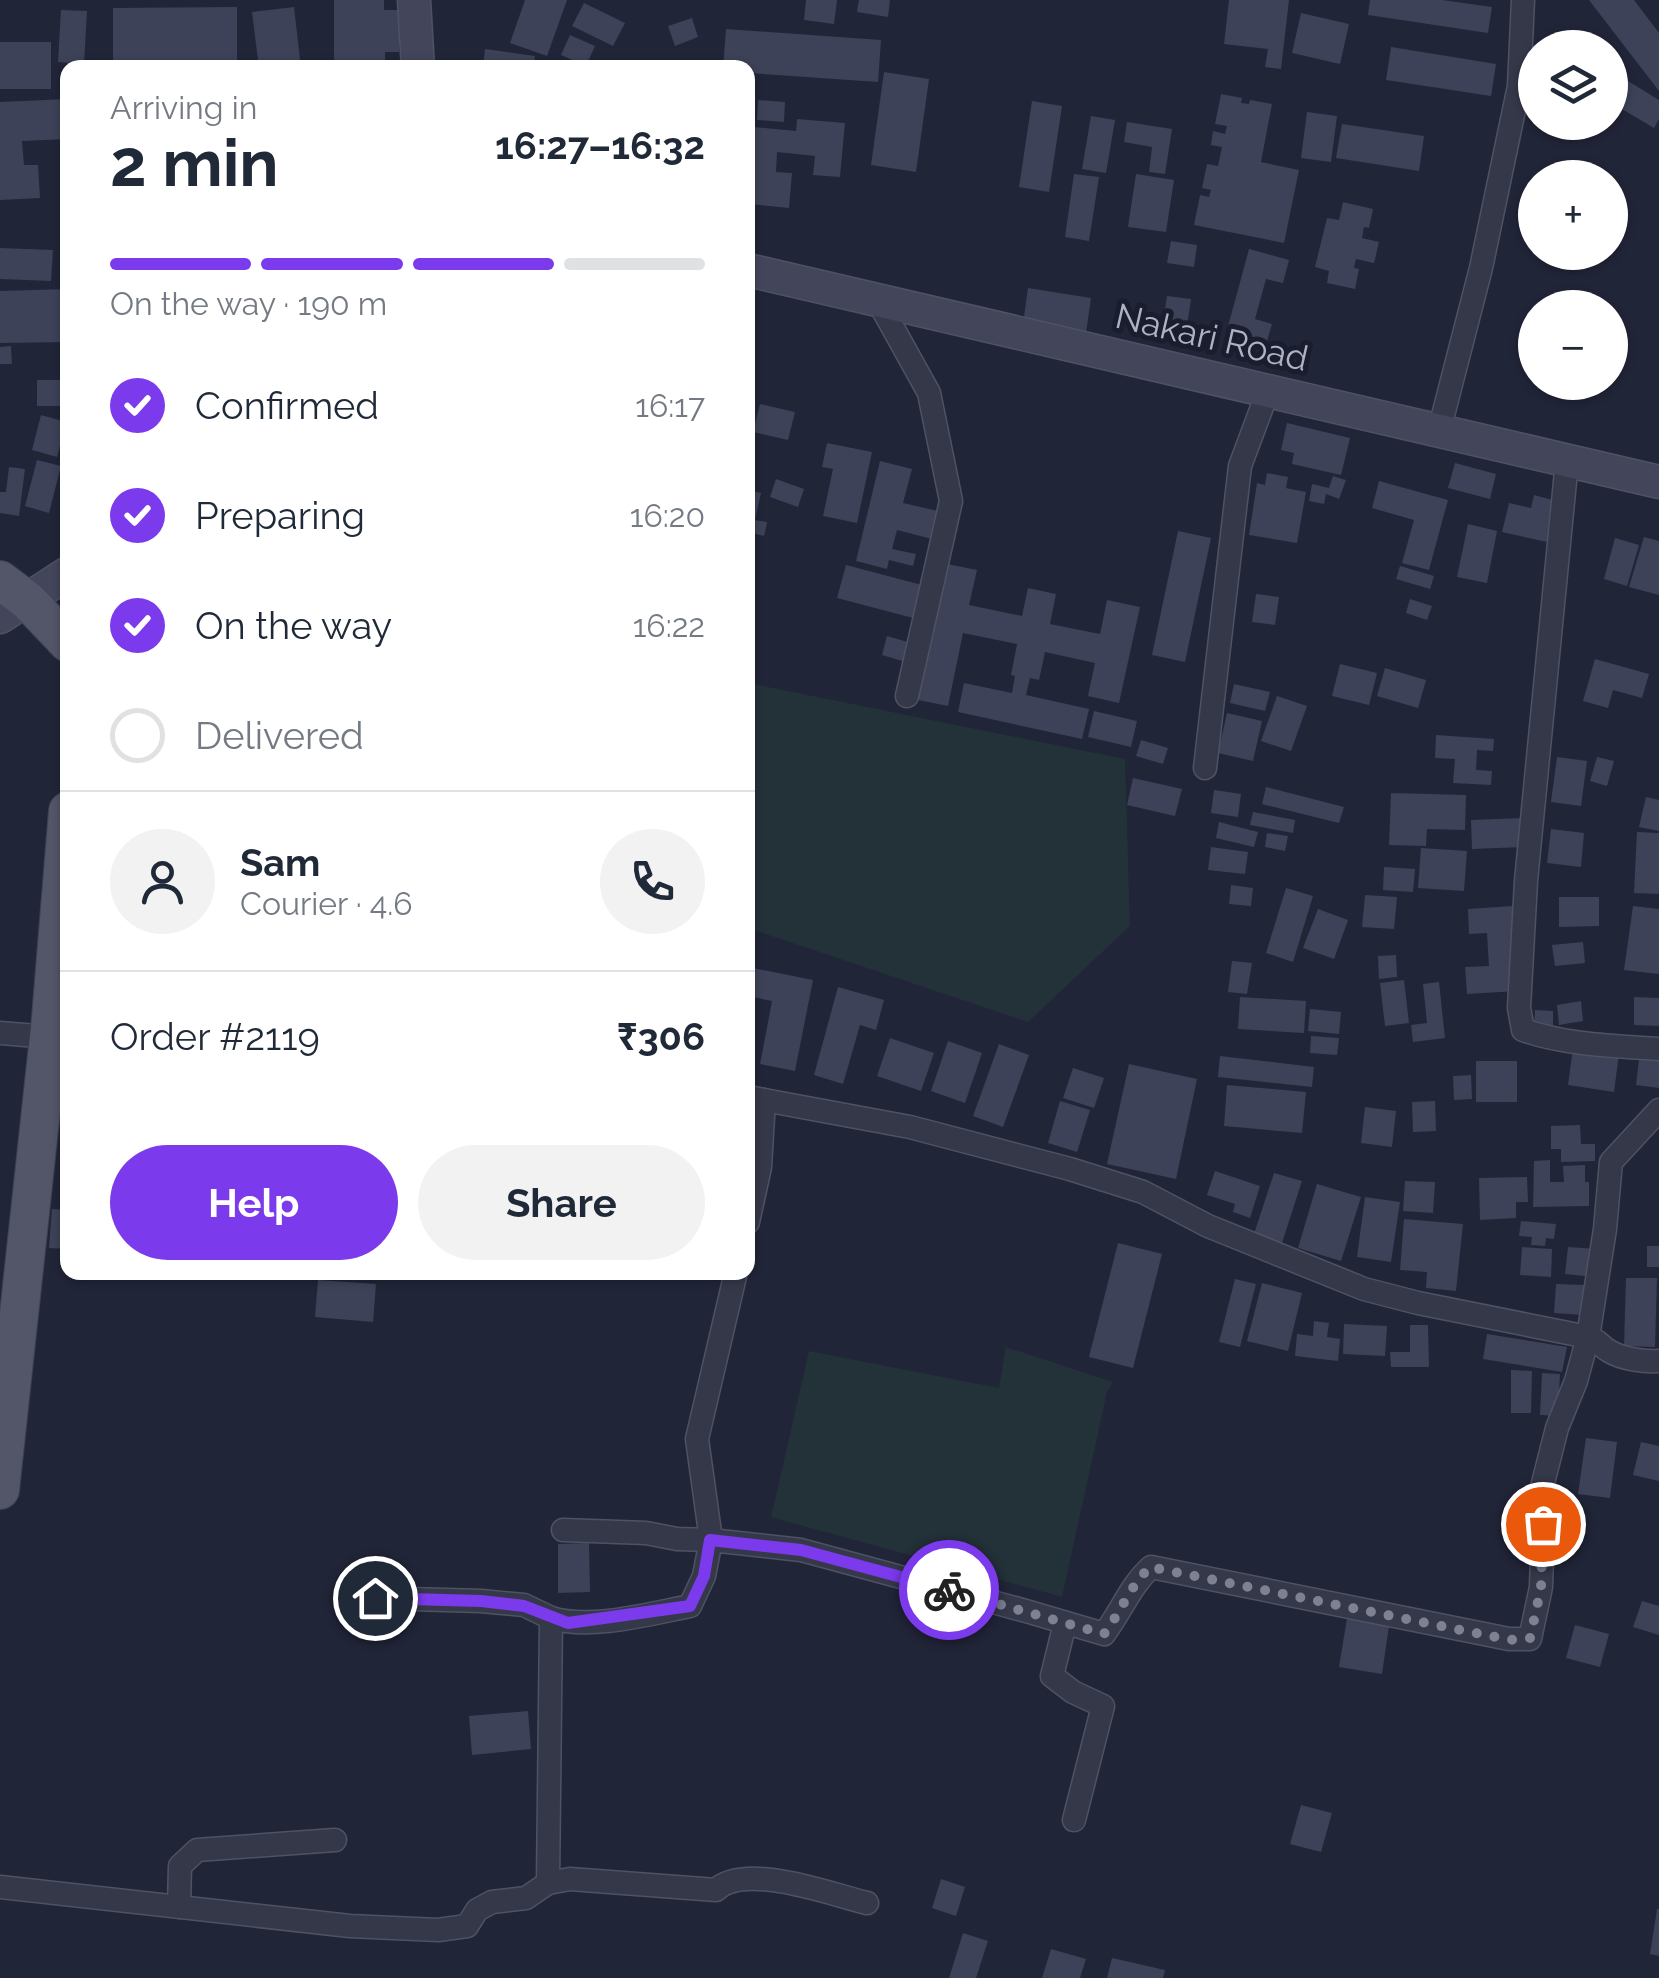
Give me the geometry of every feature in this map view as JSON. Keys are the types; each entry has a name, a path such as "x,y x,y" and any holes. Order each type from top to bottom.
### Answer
{"main road":[{"path":"9,599 60,637"},
{"path":"0,1490 56,1025 60,954"}],"street":[{"path":"414,0 418,60"},
{"path":"1439,431 1480,268 1518,86 1522,0"},
{"name":"Nakari Road","path":"755,273 1659,482"},
{"path":"878,300 929,392 950,501 907,696"},
{"path":"1205,768 1240,466 1268,391"},
{"path":"1567,461 1526,882 1519,1008 1523,1030 1540,1036 1659,1049"},
{"path":"9,599 60,577"},
{"path":"0,1033 56,1025"},
{"path":"755,1190 760,1167 756,1098 910,1127 1070,1169 1143,1192 1208,1226 1364,1289 1418,1304 1588,1337 1608,1351 1644,1362 1659,1360"},
{"path":"563,1530 646,1533 801,1550 1104,1634 1136,1580 1150,1567 1510,1640 1530,1638 1541,1588 1541,1492 1588,1337 1610,1162 1659,1110"},
{"path":"375,1598 510,1604 568,1623 690,1606 704,1576 710,1540 697,1440 734,1280"},
{"path":"548,1884 551,1618"},
{"path":"1065,1623 1052,1676 1103,1706 1074,1820"},
{"path":"179,1907 180,1866 197,1850 334,1840"},
{"path":"0,1888 350,1926 438,1930 467,1926 476,1910 492,1902 526,1898 548,1884 570,1879 716,1890 723,1883 741,1878 764,1878 867,1903"}],"shaded area":[{"path":"755,684 1125,759 1130,926 1028,1022 755,930"},
{"path":"1006,1347 1113,1382 1107,1392 1062,1597 771,1517 809,1351 999,1388"}],"building":[{"path":"334,0 384,0 384,10 399,10 399,52 385,52 385,60 334,60"},
{"path":"525,0 567,0 547,56 510,43"},
{"path":"806,0 837,0 834,24 804,20"},
{"path":"859,0 890,0 888,17 857,12"},
{"path":"1229,0 1289,0 1281,69 1265,67 1268,49 1224,44"},
{"path":"1370,0 1442,0 1492,7 1488,33 1368,15"},
{"path":"1589,0 1634,0 1659,33 1659,91 1628,51 1628,30 1612,30"},
{"path":"584,3 625,23 613,46 572,26"},
{"path":"237,7 237,60 113,60 113,8"},
{"path":"294,7 300,60 258,60 252,12"},
{"path":"61,10 87,11 84,60 58,62"},
{"path":"1301,13 1349,24 1340,64 1292,53"},
{"path":"692,18 698,37 675,46 668,26"},
{"path":"726,29 881,40 878,82 755,73 755,60 724,60"},
{"path":"570,35 595,46 589,60 561,55"},
{"path":"0,42 51,42 51,89 0,89"},
{"path":"1391,47 1496,64 1491,96 1386,80"},
{"path":"485,49 535,56 534,60 484,60"},
{"path":"884,72 929,79 916,172 871,165"},
{"path":"1628,81 1659,100 1659,119 1654,128 1628,113"},
{"path":"1221,94 1242,98 1241,103 1249,104 1250,100 1272,104 1261,162 1299,170 1284,243 1194,225 1200,195 1209,197 1211,190 1202,188 1207,164 1218,166 1222,147 1211,145 1213,131 1225,134 1227,126 1215,124"},
{"path":"60,99 60,139 22,141 24,165 38,165 40,198 0,200 0,102"},
{"path":"758,100 785,102 784,122 757,120"},
{"path":"1032,101 1062,106 1049,192 1019,187"},
{"path":"1307,112 1337,116 1331,162 1301,158"},
{"path":"1091,116 1115,120 1106,173 1082,169"},
{"path":"797,119 845,123 840,177 813,175 815,156 777,152 776,172 792,173 789,208 755,205 755,127 796,131"},
{"path":"1127,122 1172,129 1165,174 1149,172 1152,147 1124,142"},
{"path":"1342,124 1424,136 1419,171 1336,158"},
{"path":"1074,174 1099,177 1089,241 1065,237"},
{"path":"1136,174 1174,180 1166,232 1128,227"},
{"path":"1343,202 1373,209 1362,238 1379,242 1374,263 1356,259 1354,268 1359,269 1355,289 1327,283 1329,271 1315,267 1327,218 1339,220"},
{"path":"1171,241 1197,245 1194,267 1167,263"},
{"path":"0,248 53,250 51,281 0,279"},
{"path":"1249,249 1289,260 1283,283 1266,279 1255,319 1272,324 1267,341 1227,330"},
{"path":"1028,288 1091,298 1086,333 1023,324"},
{"path":"60,289 60,342 0,343 0,291"},
{"path":"1167,296 1191,299 1187,326 1163,322"},
{"path":"11,346 12,364 0,364 0,347"},
{"path":"37,380 60,380 60,406 37,406"},
{"path":"760,404 795,412 788,440 755,432"},
{"path":"41,415 60,420 57,457 32,450"},
{"path":"1287,423 1350,438 1341,475 1292,464 1294,453 1281,450"},
{"path":"827,443 872,452 857,523 823,516 833,469 822,467"},
{"path":"37,460 60,466 49,513 25,506"},
{"path":"880,461 912,469 903,503 938,511 932,539 897,530 892,549 916,554 913,566 889,560 887,569 856,561"},
{"path":"1455,463 1496,474 1490,499 1448,488"},
{"path":"9,467 25,469 19,516 0,513 0,492 6,492"},
{"path":"1267,473 1288,477 1286,488 1306,492 1297,543 1249,535 1257,483 1265,485"},
{"path":"1333,476 1346,480 1339,499 1326,494 1324,504 1309,501 1312,484 1329,488"},
{"path":"776,479 804,489 798,507 770,497"},
{"path":"1379,481 1448,500 1429,570 1402,563 1414,520 1372,508"},
{"path":"755,492 761,493 755,520"},
{"path":"1534,495 1556,501 1547,542 1502,532 1509,503 1531,508"},
{"path":"755,520 767,522 764,536 755,534"},
{"path":"1468,524 1497,531 1487,583 1457,577"},
{"path":"1178,531 1211,538 1185,662 1152,655"},
{"path":"1644,537 1659,541 1659,595 1629,587"},
{"path":"1615,538 1639,545 1627,586 1604,579"},
{"path":"947,564 977,570 969,605 1022,616 1028,588 1056,594 1050,624 1100,634 1107,600 1140,607 1119,703 1088,696 1095,663 1045,652 1039,680 1030,678 1026,695 1089,709 1082,739 958,712 964,683 1012,693 1015,676 1011,675 1017,644 963,633 948,706 918,700"},
{"path":"846,565 922,585 913,618 837,598"},
{"path":"1400,566 1434,576 1430,589 1396,579"},
{"path":"1256,594 1279,597 1275,625 1252,622"},
{"path":"1410,599 1432,606 1427,620 1406,613"},
{"path":"887,636 911,643 906,662 882,655"},
{"path":"1595,659 1649,674 1642,698 1613,690 1608,708 1583,701"},
{"path":"1340,664 1377,673 1369,705 1332,696"},
{"path":"1385,668 1426,680 1418,708 1377,696"},
{"path":"1234,684 1270,692 1265,711 1230,703"},
{"path":"1277,696 1307,706 1291,751 1261,741"},
{"path":"1094,711 1137,721 1131,747 1088,737"},
{"path":"1227,713 1262,721 1253,761 1218,753"},
{"path":"1436,735 1494,739 1493,751 1477,750 1476,770 1492,771 1491,785 1453,783 1455,759 1435,758"},
{"path":"1141,740 1168,748 1163,764 1136,756"},
{"path":"1557,757 1587,761 1581,806 1551,802"},
{"path":"1597,757 1614,761 1607,786 1590,781"},
{"path":"1133,778 1182,789 1175,816 1127,805"},
{"path":"1266,787 1344,807 1339,823 1262,804"},
{"path":"1214,790 1241,794 1238,817 1211,813"},
{"path":"1391,793 1466,795 1465,830 1427,829 1426,846 1389,845"},
{"path":"1646,797 1659,800 1659,831 1639,827"},
{"path":"1253,812 1295,820 1293,833 1250,825"},
{"path":"1524,818 1524,847 1472,849 1471,820"},
{"path":"1219,822 1258,832 1254,847 1216,838"},
{"path":"1551,829 1584,833 1581,867 1547,863"},
{"path":"1637,832 1659,833 1659,894 1634,893"},
{"path":"1267,833 1288,836 1285,851 1265,847"},
{"path":"1211,847 1248,852 1245,874 1208,870"},
{"path":"1421,848 1467,851 1464,891 1418,888"},
{"path":"1384,867 1415,869 1413,892 1383,890"},
{"path":"1231,885 1253,888 1251,906 1229,904"},
{"path":"1286,888 1313,896 1293,962 1266,953"},
{"path":"1365,895 1397,897 1394,929 1362,927"},
{"path":"1559,897 1599,897 1599,926 1559,927"},
{"path":"1513,906 1518,991 1467,994 1465,967 1489,966 1487,933 1469,934 1468,909"},
{"path":"1633,906 1659,909 1659,974 1624,970"},
{"path":"1318,909 1348,920 1334,959 1303,948"},
{"path":"1583,942 1585,963 1555,966 1552,945"},
{"path":"1396,955 1397,977 1379,979 1378,956"},
{"path":"1232,961 1252,963 1247,994 1228,992"},
{"path":"755,968 813,980 795,1071 760,1064 772,1001 755,997"},
{"path":"1404,980 1409,1023 1385,1026 1380,983"},
{"path":"1439,982 1445,1038 1413,1042 1411,1025 1427,1023 1423,984"},
{"path":"838,987 884,1000 876,1030 860,1025 843,1084 814,1075"},
{"path":"1240,997 1306,1001 1304,1033 1238,1029"},
{"path":"1634,997 1659,998 1659,1026 1634,1025"},
{"path":"1581,1001 1583,1021 1559,1025 1557,1005"},
{"path":"1310,1009 1341,1012 1339,1034 1308,1031"},
{"path":"1535,1010 1553,1011 1553,1031 1534,1030"},
{"path":"1311,1036 1339,1038 1337,1055 1310,1053"},
{"path":"890,1038 934,1053 921,1091 877,1076"},
{"path":"948,1041 982,1053 965,1103 931,1091"},
{"path":"999,1044 1029,1055 1003,1127 973,1116"},
{"path":"1573,1048 1619,1054 1614,1092 1568,1085"},
{"path":"1640,1051 1659,1054 1659,1088 1636,1085"},
{"path":"1220,1056 1314,1067 1312,1087 1218,1077"},
{"path":"1476,1061 1517,1061 1517,1102 1476,1102"},
{"path":"1129,1064 1197,1079 1176,1179 1107,1164"},
{"path":"1073,1068 1104,1078 1094,1108 1063,1098"},
{"path":"1471,1075 1472,1099 1454,1100 1453,1076"},
{"path":"1227,1085 1306,1092 1302,1133 1224,1126"},
{"path":"1060,1101 1090,1110 1077,1152 1048,1143"},
{"path":"1435,1101 1436,1131 1413,1132 1412,1102"},
{"path":"1365,1107 1396,1111 1392,1147 1361,1143"},
{"path":"1580,1125 1581,1144 1595,1144 1595,1161 1561,1162 1561,1149 1551,1149 1551,1126"},
{"path":"1550,1160 1550,1182 1564,1182 1563,1166 1585,1165 1589,1206 1533,1207 1534,1161"},
{"path":"1215,1171 1260,1186 1250,1218 1233,1212 1235,1204 1207,1195"},
{"path":"1274,1173 1302,1181 1281,1246 1253,1237"},
{"path":"1527,1177 1528,1202 1516,1202 1516,1218 1480,1220 1479,1178"},
{"path":"1405,1181 1435,1182 1433,1213 1403,1211"},
{"path":"1317,1184 1361,1197 1341,1261 1298,1248"},
{"path":"1365,1197 1400,1202 1391,1262 1357,1257"},
{"path":"52,1209 60,1210 60,1249 49,1248"},
{"path":"1404,1219 1463,1224 1456,1291 1426,1288 1427,1272 1400,1270"},
{"path":"1521,1221 1556,1224 1554,1239 1546,1238 1545,1246 1531,1245 1532,1237 1519,1236"},
{"path":"1118,1243 1162,1254 1133,1368 1089,1357"},
{"path":"1647,1246 1659,1246 1659,1267 1647,1267"},
{"path":"1522,1247 1552,1249 1551,1277 1520,1275"},
{"path":"1568,1247 1596,1249 1594,1277 1565,1274"},
{"path":"1626,1278 1657,1278 1655,1347 1624,1346"},
{"path":"1235,1279 1256,1284 1240,1347 1219,1342"},
{"path":"318,1280 376,1284 373,1322 315,1317"},
{"path":"1262,1283 1302,1293 1288,1351 1247,1341"},
{"path":"1556,1284 1586,1285 1584,1315 1554,1313"},
{"path":"1314,1321 1329,1323 1327,1337 1340,1339 1338,1361 1295,1356 1297,1334 1313,1336"},
{"path":"1344,1324 1387,1326 1385,1356 1343,1354"},
{"path":"1410,1325 1428,1325 1429,1367 1391,1367 1390,1352 1410,1352"},
{"path":"1487,1334 1567,1347 1562,1372 1483,1359"},
{"path":"1511,1370 1532,1371 1531,1413 1511,1413"},
{"path":"1542,1373 1560,1374 1558,1416 1540,1415"},
{"path":"1586,1438 1617,1442 1610,1498 1578,1494"},
{"path":"1641,1442 1659,1446 1659,1481 1633,1475"},
{"path":"589,1543 590,1592 558,1593 558,1544"},
{"path":"1642,1601 1659,1606 1659,1635 1633,1627"},
{"path":"1348,1612 1390,1619 1382,1674 1339,1667"},
{"path":"1575,1625 1609,1634 1600,1667 1566,1658"},
{"path":"528,1711 531,1749 472,1755 469,1716"},
{"path":"1301,1805 1332,1813 1321,1852 1290,1844"},
{"path":"941,1879 965,1887 956,1916 932,1908"},
{"path":"1659,1909 1659,1956 1650,1954"},
{"path":"963,1933 988,1941 976,1978 949,1978"},
{"path":"1051,1949 1086,1959 1080,1978 1042,1978"},
{"path":"1112,1958 1165,1970 1163,1978 1107,1978"}],"way so far":[{"path":"949,1590 1104,1634 1136,1580 1150,1567 1510,1640 1530,1638 1541,1588 1543,1524"}],"route":[{"path":"375,1598 524,1606 568,1623 654,1613 690,1606 704,1576 710,1540 801,1550 949,1590"}]}
